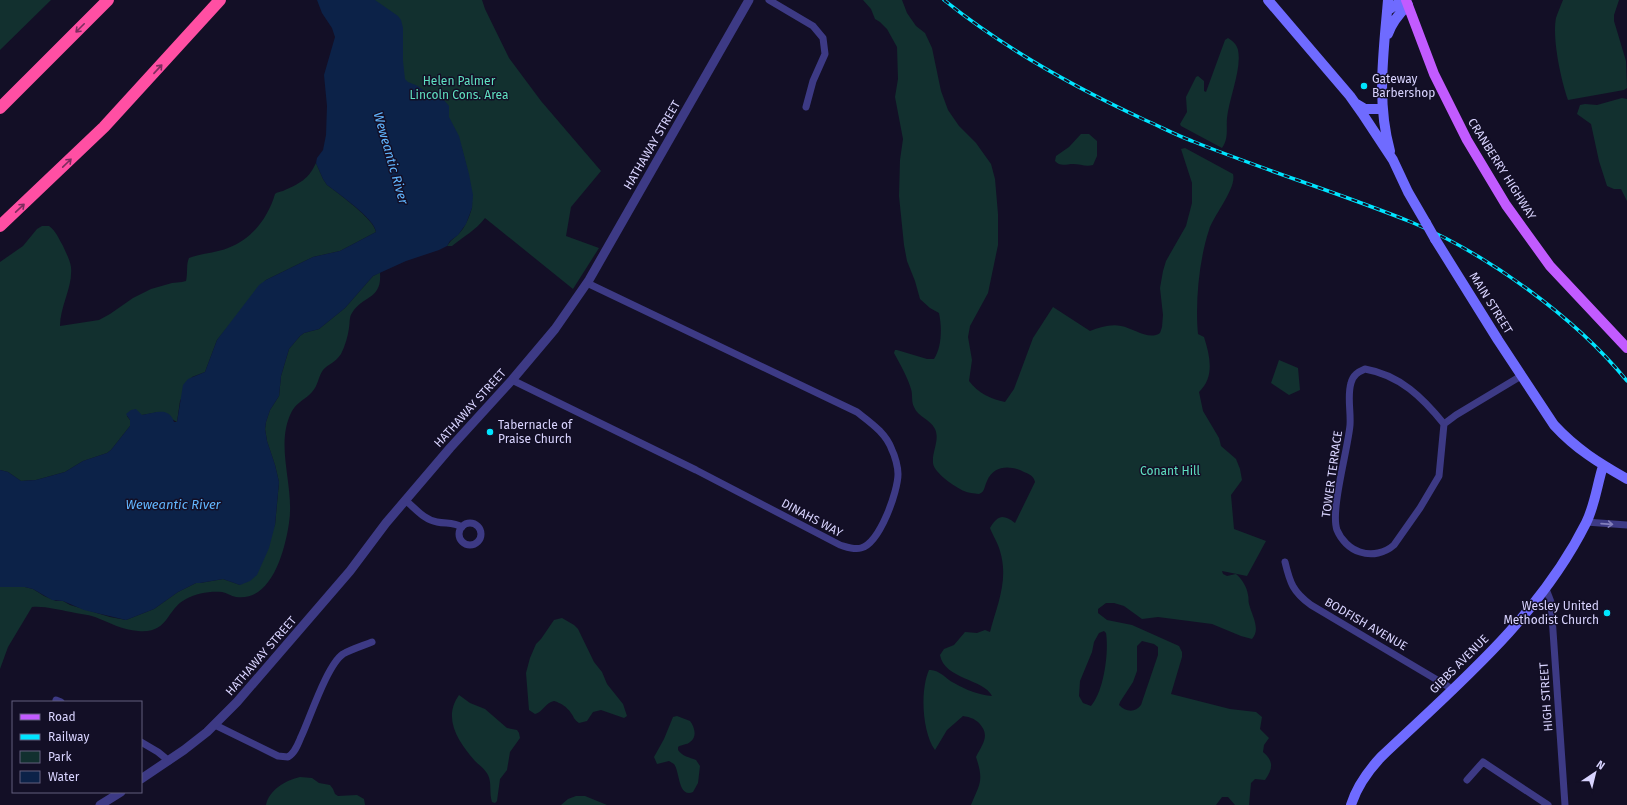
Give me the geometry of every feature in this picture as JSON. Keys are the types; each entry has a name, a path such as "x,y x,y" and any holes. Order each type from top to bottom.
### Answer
{"highway":[{"path":"0,108 108,0"},
{"path":"0,226 104,127 220,0"}],"main road":[{"name":"MAIN STREET","path":"1268,0 1362,113 1393,160 1408,192 1435,239 1521,376 1554,425 1578,448 1603,466 1627,479"},
{"path":"1388,0 1382,76 1383,113 1393,160"},
{"path":"1387,11 1397,4 1406,2"},
{"path":"1384,50 1391,26 1406,2"},
{"name":"CRANBERRY HIGHWAY","path":"1406,2 1434,74 1467,140 1506,205 1550,266 1627,348"},
{"path":"1354,103 1365,109 1383,113"},
{"path":"1362,113 1370,119 1383,113"},
{"name":"GIBBS AVENUE","path":"1351,805 1360,783 1368,770 1454,690 1491,652 1546,589 1586,522 1594,504 1603,466"}],"street":[{"name":"HATHAWAY STREET","path":"142,778 169,761 215,725 237,702 350,571 405,500 456,441 512,380 555,329 588,283 749,0"},
{"path":"769,0 814,26 823,38 825,54 813,81 806,107"},
{"name":"DINAHS WAY","path":"512,380 696,470 840,545 860,548 870,542 881,527 893,501 898,474 892,449 884,435 874,425 857,412 841,404 588,283"},
{"name":"TOWER TERRACE","path":"1365,369 1396,380 1422,399 1444,424 1439,476 1420,508 1394,545 1384,551 1372,554 1356,551 1341,538 1337,530 1335,514 1350,425 1350,392 1353,376 1359,371 1365,369"},
{"path":"1444,424 1521,376"},
{"path":"405,500 428,519 438,522 451,522 462,527"},
{"path":"1586,522 1627,525"},
{"name":"BODFISH AVENUE","path":"1285,562 1294,590 1311,605 1454,690"},
{"name":"HIGH STREET","path":"1546,589 1551,602 1565,805"},
{"path":"215,725 278,756 288,757 293,753 322,687 341,656 355,648 372,642"},
{"path":"142,743 158,752 169,761"},
{"path":"1467,780 1483,762 1548,805"},
{"path":"100,805 119,793"}],"green space":[{"path":"0,0 51,0 0,50"},
{"name":"Helen Palmer Lincoln Cons. Area","path":"365,0 482,0 509,58 541,101 601,171 571,207 566,236 599,248 573,289 485,218 474,230 452,246 447,246 463,228 472,207 467,168 461,146 442,159"},
{"name":"Conant Hill","path":"863,0 902,0 907,13 916,26 925,33 932,48 941,91 948,110 959,126 976,143 991,164 995,179 998,214 998,245 988,293 970,326 968,337 972,360 969,381 976,389 990,397 1005,402 1014,389 1033,338 1053,307 1090,331 1106,326 1117,325 1151,336 1160,333 1163,315 1160,288 1163,271 1166,261 1186,226 1192,203 1192,183 1181,149 1185,148 1233,174 1232,187 1211,224 1200,268 1197,309 1198,334 1204,337 1210,366 1207,380 1199,392 1203,411 1219,438 1221,446 1236,459 1240,469 1242,480 1231,495 1234,529 1266,541 1247,576 1222,571 1223,574 1227,576 1236,574 1245,586 1255,622 1255,635 1252,639 1212,624 1158,617 1142,619 1124,606 1114,603 1106,603 1098,609 1098,613 1107,620 1132,625 1179,646 1182,652 1182,657 1171,694 1230,709 1256,712 1262,717 1260,729 1269,738 1264,745 1263,752 1267,755 1271,762 1271,769 1265,780 1255,779 1251,783 1249,805 1235,805 1228,797 1222,797 1216,805 971,805 980,782 980,772 976,757 985,735 982,727 978,722 969,717 963,716 947,730 935,750 931,742 927,733 924,711 924,688 929,670 936,671 968,690 982,695 992,696 988,690 949,669 943,663 940,655 944,649 954,645 965,632 977,633 985,630 990,632 999,602 1003,582 1003,572 999,548 990,528 998,518 1001,517 1007,518 1015,523 1035,482 1029,474 1019,470 1013,468 998,469 990,476 983,491 979,494 964,491 950,483 941,475 934,467 933,463 937,437 935,429 918,413 914,407 910,385 894,353 895,350 897,350 927,359 934,359 939,349 941,324 939,313 930,308 920,299 907,261 899,196 900,160 903,139 895,97 898,79 897,47 887,29 875,19 871,9","holes":["1104,631 1106,633 1107,641 1106,660 1099,691 1091,706 1083,703 1079,696 1080,681 1092,652 1094,642 1099,633","1142,641 1154,644 1158,647 1158,655 1141,705 1139,708 1130,711 1119,705 1133,682 1137,671 1137,646"]},
{"path":"1563,0 1619,0 1614,15 1614,21 1626,61 1627,88 1624,90 1568,100 1560,71 1555,37 1556,18"},
{"path":"1228,38 1237,46 1239,58 1237,75 1228,110 1226,137 1222,148 1181,126 1180,124 1187,112 1186,97 1196,77 1198,76 1204,81 1204,91 1206,92 1225,40"},
{"path":"1622,98 1627,99 1627,201 1621,189 1614,189 1607,186 1599,161 1591,124 1577,114 1580,105 1597,105"},
{"path":"1081,134 1089,134 1097,141 1097,156 1093,165 1063,165 1057,163 1055,161 1056,156 1069,147"},
{"path":"316,163 327,185 363,214 369,220 376,232 340,251 313,257 266,280 217,340 205,372 192,377 180,401 177,422 159,412 140,415 137,411 127,416 130,420 130,426 111,450 107,453 83,461 65,472 36,480 21,481 8,472 0,470 0,262 23,246 37,229 42,226 49,226 63,246 71,267 70,282 62,311 60,326 99,320 133,298 151,289 186,281 189,258 223,250 244,239 258,227 268,211 275,194 294,186 307,177"},
{"path":"379,273 380,282 375,293 356,307 351,315 347,338 341,354 323,370 314,390 294,408 287,424 285,452 290,509 289,523 280,560 268,583 259,591 248,596 236,597 224,592 208,592 190,597 179,603 162,625 156,629 148,631 127,629 89,615 32,607 8,647 0,669 0,587 25,587 33,589 56,601 63,601 70,605 110,617 126,620 154,609 178,592 196,583 223,579 240,585 275,525 279,482 265,429 270,410 279,396 281,376 289,349 304,333 319,329 345,308 373,276"},
{"path":"1279,360 1298,368 1300,390 1289,395 1271,383"},
{"path":"562,618 578,629 594,662 602,672 607,684 623,704 627,716 624,718 601,710 593,712 587,721 579,723 575,720 566,707 554,701 538,713 535,714 529,710 526,673 530,658 536,644 554,620"},
{"path":"459,695 470,703 485,709 507,728 517,730 519,733 520,738 510,752 507,770 500,779 497,801 495,803 492,802 491,799 490,781 488,775 463,746 458,738 452,721 454,704"},
{"path":"677,716 690,721 695,734 689,743 681,745 678,747 678,750 682,754 696,760 700,766 698,783 693,792 688,793 682,788 674,764 669,761 657,764 654,757 664,739 673,717"},
{"path":"300,777 312,778 319,783 330,785 335,794 338,796 357,795 364,799 365,805 266,805 274,790 284,783"},
{"path":"576,796 585,796 607,805 561,805 568,799"}],"water":[{"name":"Weweantic River","path":"317,0 375,0 398,16 401,20 403,28 403,61 405,79 408,82 418,86 432,97 443,99 449,106 449,117 459,136 473,195 472,208 466,224 447,246 406,261 373,276 345,308 319,329 304,333 289,349 281,376 279,396 270,410 265,429 279,482 275,525 269,548 257,575 250,581 240,585 223,579 196,583 178,592 154,609 126,620 84,610 63,601 52,600 33,589 25,587 0,587 0,470 8,472 21,481 36,480 65,472 83,461 107,453 130,426 130,420 126,414 131,410 136,409 142,415 165,412 172,417 174,422 177,422 183,385 188,379 205,372 217,340 259,285 266,280 313,257 340,251 376,232 370,220 348,200 327,185 316,163 317,158 323,150 326,135 327,106 324,75 335,37 332,28 322,13"}],"railway":[{"path":"944,0 991,35 1041,66 1092,94 1174,134 1411,222 1470,251 1499,269 1556,311 1606,357 1627,381"}],"place":[{"name":"Gateway Barbershop","path":"1364,86"},
{"name":"Tabernacle of Praise Church","path":"490,432"},
{"name":"Wesley United Methodist Church","path":"1607,613"}]}
